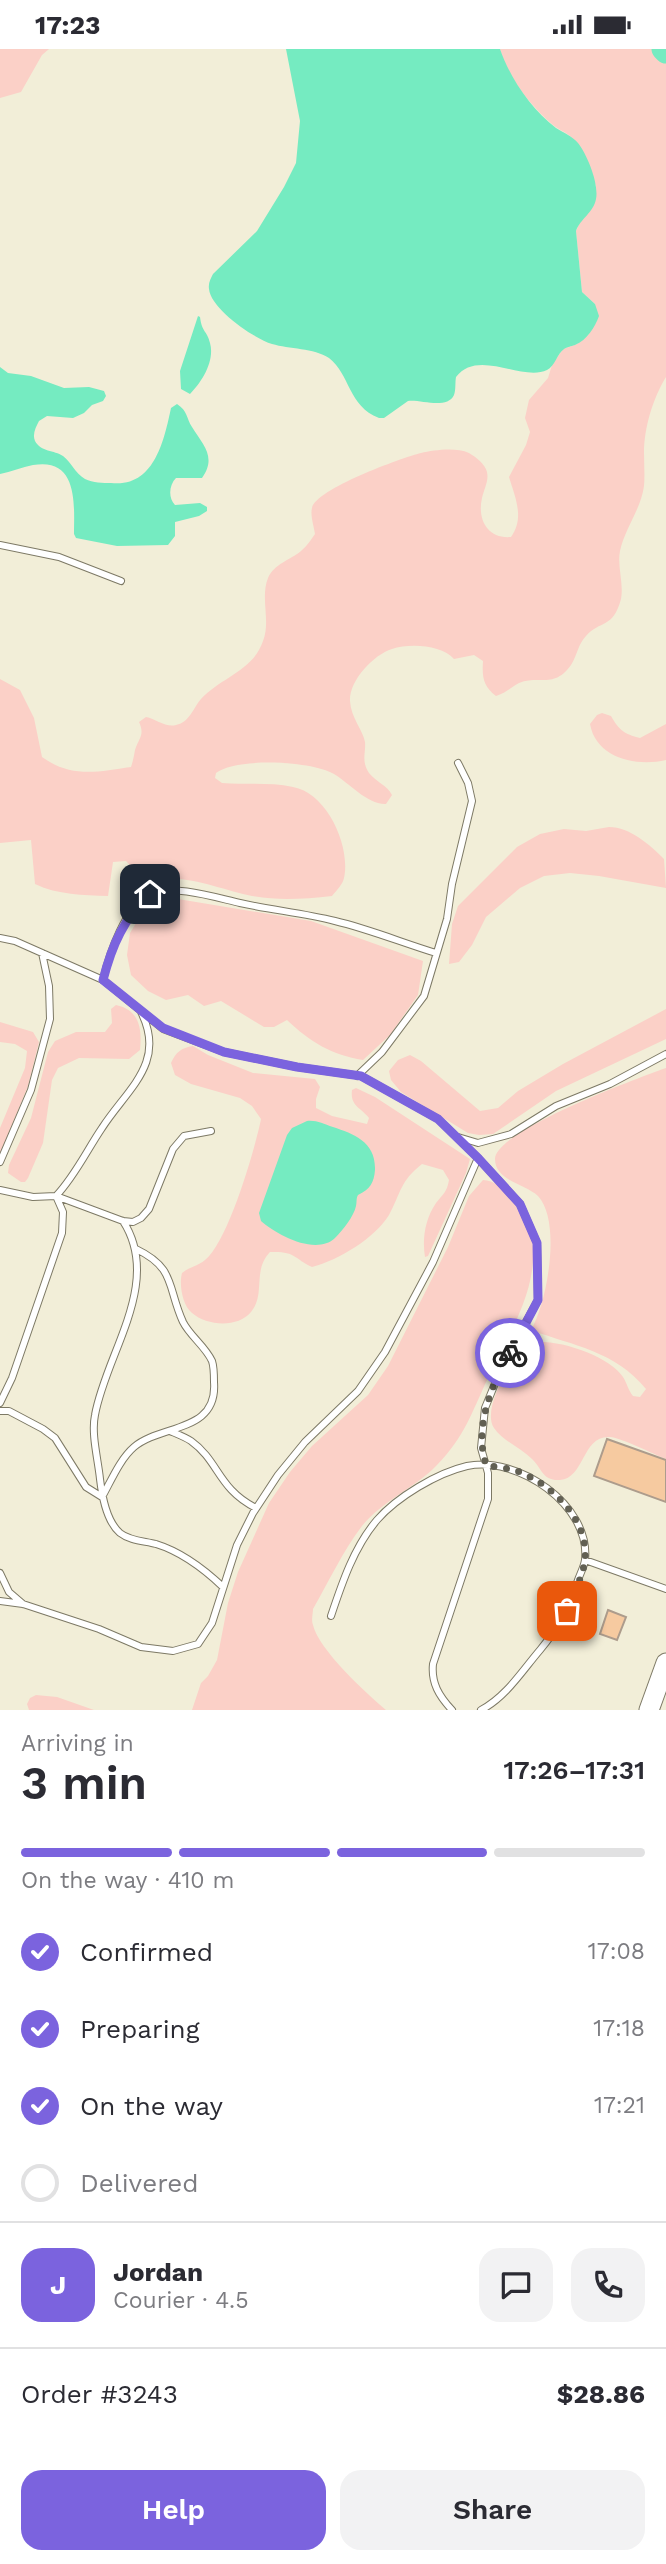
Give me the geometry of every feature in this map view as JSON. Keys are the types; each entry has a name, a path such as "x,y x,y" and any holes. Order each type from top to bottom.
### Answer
{"main road":[{"path":"649,1710 666,1663"}],"lane":[{"path":"0,545 59,557 121,581"},
{"path":"357,1076 382,1052 424,996 447,919 452,884 472,801 468,782 458,763"},
{"path":"103,980 122,926 134,908 150,894 168,891 202,894 336,921 436,953"},
{"path":"0,938 15,941 103,980 163,1028 224,1052 357,1076 438,1119 520,1204 537,1243 538,1300 503,1364 485,1408 481,1448 486,1465 488,1499 433,1664 432,1674 438,1696 452,1710"},
{"path":"0,1162 32,1090 50,1019 49,986 42,953"},
{"path":"56,1196 67,1184 105,1123 127,1098 143,1073 151,1042 147,1025 139,1010"},
{"path":"457,1137 478,1143 511,1134 556,1106 610,1084 666,1054"},
{"path":"0,1190 33,1197 56,1196 122,1221 133,1221 141,1218 149,1209 173,1149 184,1136 211,1131"},
{"path":"0,1601 23,1604 99,1629 141,1647 173,1651 198,1644 212,1623 237,1545 256,1508 305,1442 358,1391 385,1352 433,1262 478,1158"},
{"path":"0,1403 12,1378 62,1233 63,1212 56,1196"},
{"path":"122,1221 136,1249 137,1281 120,1345 99,1394 94,1419 102,1497 108,1515 120,1533 180,1555 202,1568 223,1587"},
{"path":"102,1497 123,1460 134,1447 152,1436 193,1423 206,1410 215,1391 213,1363 184,1324 168,1275 154,1257 136,1249"},
{"path":"0,1411 9,1411 55,1438 86,1487 102,1497"},
{"path":"170,1431 190,1440 208,1458 229,1490 241,1501 256,1508"},
{"path":"331,1616 351,1565 378,1519 437,1475 468,1466 486,1465 517,1471 547,1487 567,1507 582,1532 585,1560 567,1611 546,1643 496,1702 481,1710"},
{"path":"585,1560 666,1589"},
{"path":"0,1573 9,1592 23,1604"}],"shaded area":[{"path":"0,49 49,49 42,55 21,92 0,98"},
{"path":"286,49 500,49 516,82 530,102 556,128 578,143 589,162 594,178 595,204 576,231 582,292 595,304 599,316 587,337 564,349 547,370 537,373 476,365 465,369 456,377 455,393 446,402 408,401 384,418 379,418 361,406 341,372 329,358 316,352 264,341 225,314 212,297 209,287 211,277 257,231 296,163 300,121"},
{"path":"500,49 666,49 666,377 650,414 644,443 644,486 640,503 620,551 622,593 618,609 610,620 586,636 571,665 559,677 519,683 496,696 484,681 483,661 474,655 454,659 434,648 416,646 399,647 377,657 353,685 350,701 352,713 365,742 364,761 367,769 392,795 386,804 372,801 334,774 309,766 256,763 226,768 216,773 215,778 222,783 285,785 305,791 316,799 334,823 344,851 344,878 332,896 262,898 199,882 171,879 147,884 131,898 135,883 134,874 126,861 113,862 108,896 80,895 35,884 31,840 0,843 0,679 20,690 34,718 42,757 74,771 96,772 131,767 141,733 139,722 146,717 172,726 181,723 209,691 252,660 265,633 265,593 268,578 278,566 303,549 315,534 312,508 317,500 328,492 361,475 411,456 438,450 464,451 480,461 487,472 481,506 486,526 496,535 503,537 511,537 515,530 518,507 509,477 530,432 525,418 529,400 548,378 552,365 563,349 577,344 588,335 596,322 595,304 582,292 576,231 596,186 576,142 553,125 528,100 514,81"},
{"path":"198,316 209,339 211,357 203,377 190,394 181,389 180,371"},
{"path":"0,367 8,373 31,376 64,388 89,387 104,391 106,396 103,401 92,405 84,413 73,418 47,416 39,421 34,433 35,441 41,447 63,456 82,477 95,482 126,483 147,470 160,448 171,408 177,404 185,412 207,451 208,464 202,478 176,478 171,488 171,499 175,505 200,503 207,507 207,511 199,516 175,522 175,536 168,545 117,546 76,538 71,486 59,468 33,465 0,474"},
{"path":"602,713 611,716 622,731 640,738 666,724 666,760 630,761 609,752 600,745 590,724"},
{"path":"609,827 632,833 664,859 666,888 570,873 544,876 520,888 486,917 472,945 459,962 449,964 452,924 458,906 517,847 540,834 564,829 586,831"},
{"path":"172,898 311,921 423,961 418,995 390,1035 363,1060 341,1055 322,1046 287,1020 274,1027 264,1027 221,1001 204,1006 188,995 166,1000 148,991 131,975 127,955 130,933 142,913 156,903"},
{"path":"116,1005 135,1016 140,1028 140,1050 129,1059 79,1058 58,1068 52,1080 43,1143 28,1178 21,1182 8,1173 9,1165 31,1118 48,1052 55,1041 76,1032 105,1032 112,1023 111,1009"},
{"path":"666,1009 666,1039 556,1091 493,1134 468,1133 401,1092 391,1080 389,1071 398,1060 410,1055 421,1061 480,1111 498,1108 518,1091 563,1064"},
{"path":"0,1022 33,1032 39,1042 28,1086 0,1154 0,1128 25,1068 27,1051 15,1044 0,1042"},
{"path":"193,1046 253,1073 315,1079 320,1087 316,1108 332,1116 367,1124 369,1118 353,1100 352,1090 356,1088 375,1097 470,1159 428,1256 425,1257 425,1229 432,1209 446,1190 449,1180 443,1170 422,1164 405,1182 383,1224 366,1240 333,1259 312,1267 290,1254 270,1252 262,1267 258,1298 251,1312 245,1317 231,1323 214,1323 192,1313 182,1294 182,1273 205,1260 223,1235 247,1172 261,1119 252,1106 240,1098 191,1084 175,1075 171,1063 175,1056 182,1049"},
{"path":"666,1068 666,1459 615,1438 601,1438 588,1449 574,1472 568,1477 554,1480 546,1476 523,1451 498,1433 491,1420 491,1409 499,1385 523,1344 562,1344 591,1354 605,1361 623,1377 633,1396 640,1397 646,1389 634,1376 607,1358 531,1330 547,1283 551,1243 549,1224 545,1208 538,1196 505,1177 496,1166 495,1159 501,1147 542,1121"},
{"path":"307,1121 356,1136 372,1152 375,1170 368,1188 358,1195 355,1210 348,1223 335,1238 318,1245 286,1237 261,1221 259,1213 287,1135 292,1128"},
{"path":"483,1180 496,1184 512,1199 532,1240 533,1265 525,1299 467,1424 454,1444 437,1465 379,1509 362,1526 313,1609 312,1623 324,1646 344,1670 386,1710 192,1710 201,1683 217,1660 228,1603 238,1572 269,1503 312,1446 368,1395 388,1366 448,1247 469,1196"},
{"path":"36,1695 57,1697 94,1710 29,1710 27,1704 30,1698"}],"building":[{"path":"607,1439 666,1460 666,1502 594,1476"},
{"path":"608,1610 626,1617 617,1640 600,1634"}],"waterway":[{"path":"663,49 666,52"}],"way so far":[{"path":"510,1353 485,1408 481,1448 486,1465 517,1471 547,1487 567,1507 582,1532 585,1560 567,1611"}],"route":[{"path":"150,894 134,908 122,926 109,954 103,980 163,1028 224,1052 297,1067 361,1076 438,1119 520,1204 537,1243 538,1300 510,1353"}]}
